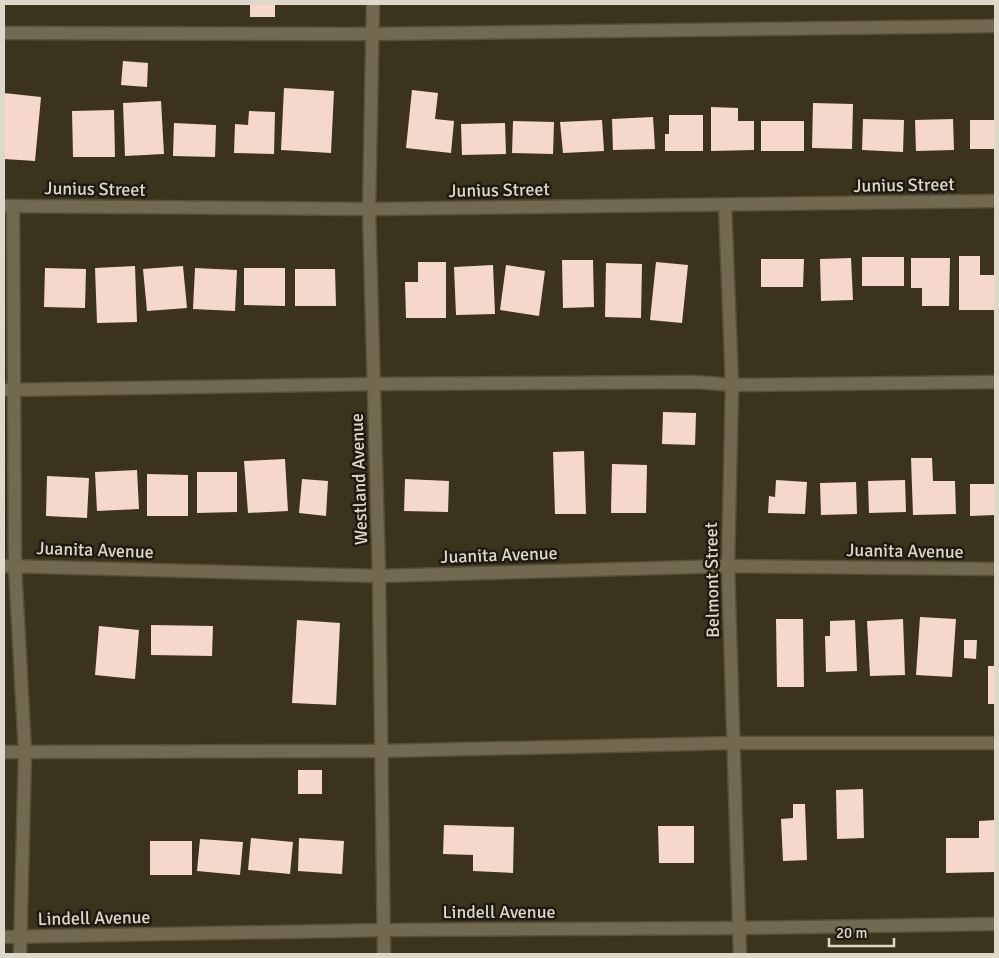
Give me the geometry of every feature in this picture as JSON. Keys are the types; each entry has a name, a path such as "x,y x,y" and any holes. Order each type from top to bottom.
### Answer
{"street":[{"name":"Westland Avenue","path":"374,4 370,210 379,576 384,954"},
{"path":"4,33 373,34 995,26"},
{"name":"Junius Street","path":"9,206 370,210 995,201"},
{"name":"Belmont Street","path":"725,205 732,385 728,566 740,954"},
{"path":"9,206 9,566 25,752 20,954"},
{"path":"9,390 374,384 696,382 732,385 995,382"},
{"name":"Juanita Avenue","path":"9,566 379,576 728,566 995,569"},
{"path":"4,752 382,750 734,743 995,743"},
{"name":"Lindell Avenue","path":"4,937 385,930 995,924"}],"building":[{"path":"250,4 275,4 275,17 250,17"},
{"path":"123,61 148,63 147,87 121,85"},
{"path":"284,88 334,91 331,153 281,150"},
{"path":"412,90 438,93 435,119 454,121 451,153 406,148"},
{"path":"4,93 41,97 35,161 4,159"},
{"path":"161,101 164,154 125,156 123,103"},
{"path":"813,103 853,104 852,149 812,148"},
{"path":"711,107 738,108 738,121 754,121 754,150 711,151"},
{"path":"114,110 115,157 73,157 72,111"},
{"path":"249,111 275,112 274,154 234,153 235,124 248,125"},
{"path":"669,115 703,115 703,151 665,151 665,134 669,134"},
{"path":"653,117 655,149 613,150 612,119"},
{"path":"863,119 904,120 903,152 862,150"},
{"path":"953,119 954,150 916,151 915,120"},
{"path":"602,120 604,151 563,153 560,122"},
{"path":"970,120 995,120 995,149 970,149"},
{"path":"513,121 554,122 553,154 512,153"},
{"path":"761,121 804,121 804,151 761,151"},
{"path":"174,123 216,125 215,157 173,156"},
{"path":"505,123 506,154 462,155 461,124"},
{"path":"959,256 980,256 980,275 995,275 995,310 959,310"},
{"path":"862,257 904,257 904,286 862,286"},
{"path":"851,258 853,300 821,301 820,259"},
{"path":"911,258 950,258 949,306 922,306 922,288 911,288"},
{"path":"761,259 804,259 803,287 761,287"},
{"path":"562,260 593,260 594,307 563,308"},
{"path":"418,262 446,262 446,318 406,318 405,282 418,282"},
{"path":"656,262 688,265 682,323 650,320"},
{"path":"606,263 642,264 641,318 605,317"},
{"path":"493,265 495,314 456,315 454,267"},
{"path":"506,265 545,271 539,316 500,310"},
{"path":"135,266 137,322 97,323 95,268"},
{"path":"183,266 187,308 147,311 143,269"},
{"path":"45,268 86,269 85,308 44,307"},
{"path":"195,268 237,270 235,311 193,309"},
{"path":"244,268 285,268 285,306 244,305"},
{"path":"295,269 335,269 336,306 295,306"},
{"path":"663,412 696,413 695,445 662,444"},
{"path":"584,451 586,514 555,514 553,452"},
{"path":"911,458 932,458 933,481 955,481 956,514 913,515"},
{"path":"285,459 288,511 248,513 244,461"},
{"path":"612,464 647,465 646,513 611,513"},
{"path":"137,470 139,509 97,511 95,472"},
{"path":"197,472 237,472 237,512 197,513"},
{"path":"147,474 188,475 188,516 147,516"},
{"path":"47,476 89,478 87,518 46,516"},
{"path":"302,479 328,481 326,516 299,513"},
{"path":"405,479 449,481 448,512 404,511"},
{"path":"776,480 807,482 805,514 768,513 769,496 775,497"},
{"path":"905,480 906,512 869,513 868,481"},
{"path":"856,482 857,514 821,515 820,483"},
{"path":"970,484 995,484 995,515 970,516"},
{"path":"920,617 956,619 952,677 916,675"},
{"path":"776,619 803,619 804,687 777,687"},
{"path":"903,619 905,675 870,676 867,621"},
{"path":"297,620 340,623 336,705 292,703"},
{"path":"855,620 857,671 826,672 825,636 830,636 830,621"},
{"path":"151,625 213,626 212,656 151,655"},
{"path":"99,626 139,630 135,679 95,675"},
{"path":"964,640 977,640 976,659 964,658"},
{"path":"988,666 995,666 995,704 988,704"},
{"path":"298,770 322,770 322,794 298,794"},
{"path":"863,789 864,838 837,839 836,790"},
{"path":"793,804 805,804 807,860 783,861 781,819 793,818"},
{"path":"995,820 995,872 946,873 946,838 979,838 979,821"},
{"path":"444,825 514,827 513,873 473,871 473,855 443,854"},
{"path":"658,826 694,826 694,863 659,863"},
{"path":"251,838 293,842 290,874 248,870"},
{"path":"299,838 344,841 342,874 298,871"},
{"path":"200,839 243,842 240,875 197,871"},
{"path":"150,841 192,841 192,875 150,875"}]}
